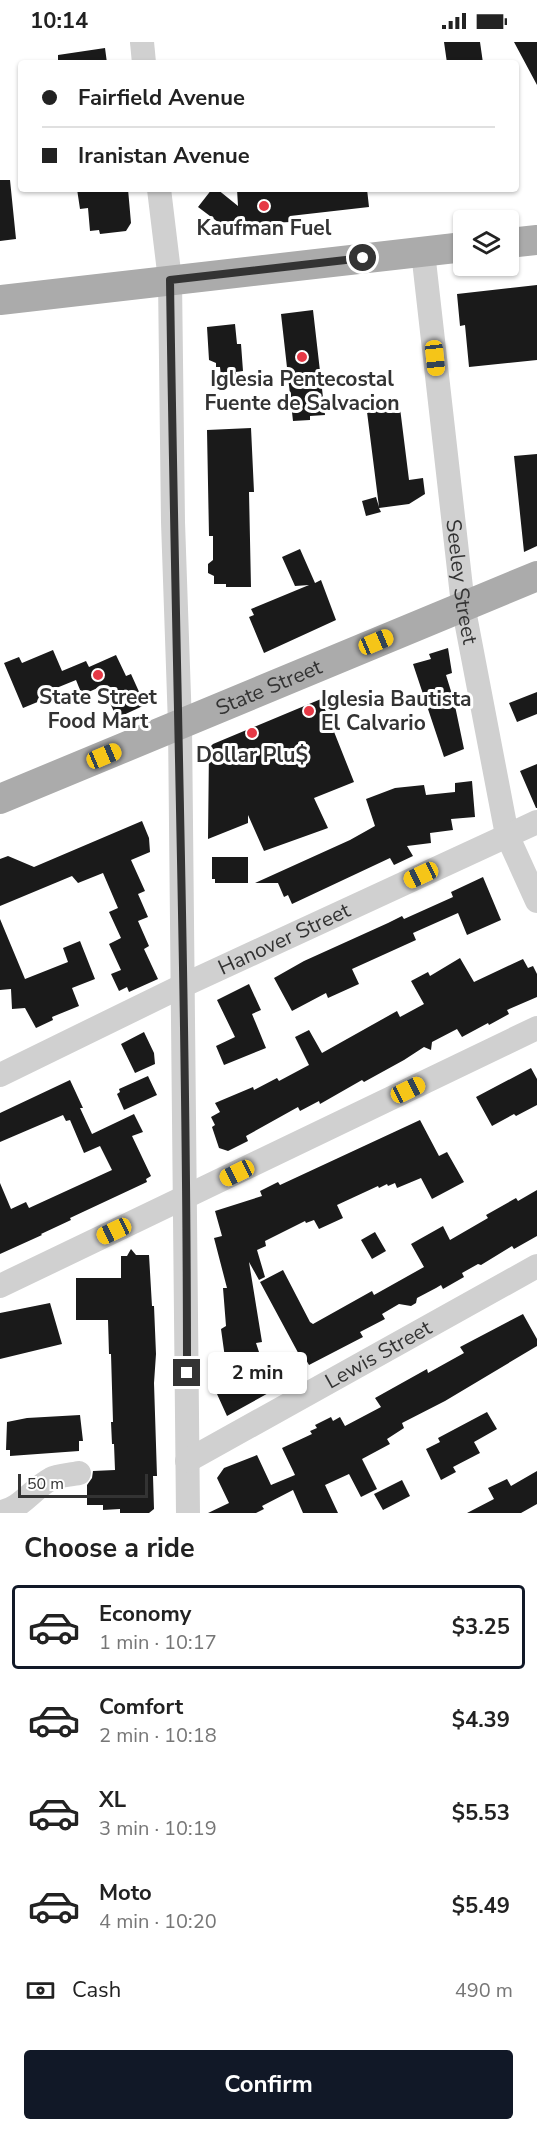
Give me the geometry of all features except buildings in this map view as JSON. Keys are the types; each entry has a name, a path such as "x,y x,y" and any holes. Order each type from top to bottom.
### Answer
{"main road":[{"path":"519,242 537,240"},
{"path":"0,300 453,248"},
{"name":"State Street","path":"0,799 537,576"}],"street":[{"path":"142,42 144,60"},
{"path":"159,192 170,280 173,511 180,725 189,1513"},
{"name":"Seeley Street","path":"423,252 463,605 507,835 537,902"},
{"name":"Hanover Street","path":"0,1075 182,986 537,822"},
{"path":"0,1286 537,1028"},
{"name":"Lewis Street","path":"188,1461 537,1266"},
{"path":"0,1512 12,1511 32,1491 53,1478 79,1473"}],"place":[{"name":"Kaufman Fuel","path":"264,206"},
{"name":"Iglesia Pentecostal Fuente de Salvacion","path":"302,357"},
{"name":"State Street Food Mart","path":"98,675"},
{"name":"Iglesia Bautista El Calvario","path":"309,711"},
{"name":"Dollar Plu$","path":"252,733"}],"route":[{"path":"187,1373 180,725 170,280 363,258"}]}
